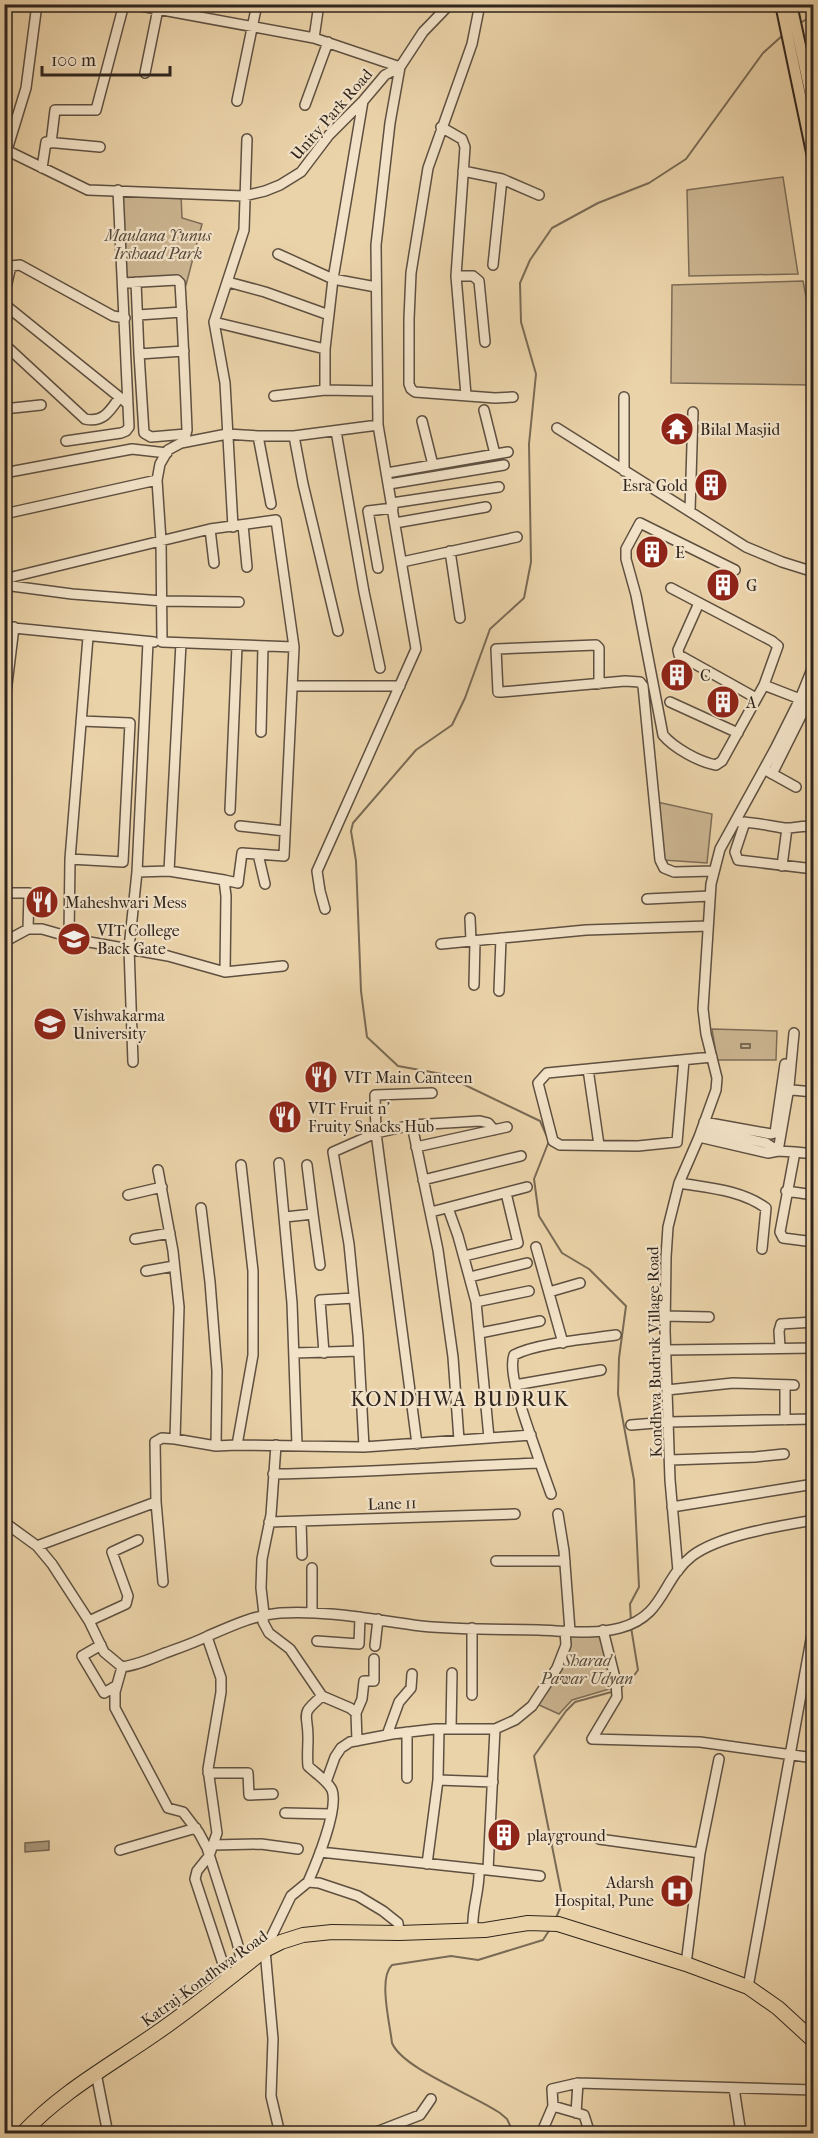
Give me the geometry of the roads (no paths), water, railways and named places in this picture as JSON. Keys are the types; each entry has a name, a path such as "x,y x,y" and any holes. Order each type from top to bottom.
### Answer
{"highway":[{"name":"Katraj-Kondhwa Road","path":"22,2133 42,2112 72,2089 156,2033 265,1950 303,1935 332,1932 472,1931 543,1923 558,1924 686,1964 748,1987 778,2007 813,2041"}],"main road":[{"path":"781,4 813,162"},
{"path":"791,4 813,110"}],"street":[{"path":"6,150 26,88 37,4"},
{"path":"44,110 96,110 124,4"},
{"path":"237,101 257,4"},
{"path":"314,38 319,4"},
{"name":"Unity Park Road","path":"6,150 88,190 244,196 266,191 301,172 329,135 385,75 400,67 423,32 450,4"},
{"path":"480,4 472,44 428,168 413,263 409,320 409,384 416,392 495,398 513,397"},
{"path":"131,5 180,9 253,27 314,38 400,67 390,123 376,245 376,391 378,425 416,645 317,871 325,909"},
{"path":"145,73 158,9"},
{"path":"304,105 328,42"},
{"path":"325,390 326,349 333,279 363,100"},
{"path":"51,143 55,110"},
{"path":"441,127 462,139 465,147 456,276 466,395"},
{"path":"246,139 244,230 214,322 225,383 227,434 238,526 248,567"},
{"path":"42,168 46,142 100,147"},
{"path":"463,171 502,179 539,195"},
{"path":"493,265 502,179"},
{"path":"66,441 126,431 129,427 118,190"},
{"path":"278,254 333,279 376,287"},
{"path":"4,296 11,266 20,265 113,316 125,318"},
{"path":"456,276 473,276 479,281 485,342"},
{"path":"123,283 136,282 179,280 187,430 183,435 151,437 144,433 136,282"},
{"path":"228,282 265,292 329,315"},
{"path":"4,304 128,404"},
{"path":"138,315 182,312"},
{"path":"214,322 326,349"},
{"path":"4,344 86,419 93,421 106,416 119,398"},
{"path":"139,354 184,351"},
{"path":"274,396 325,390 376,391"},
{"path":"624,397 624,471"},
{"path":"4,409 41,405"},
{"path":"484,410 495,454"},
{"path":"690,511 693,412"},
{"path":"422,421 433,465"},
{"path":"162,642 161,541 157,480 160,464 167,453 181,443 227,434 294,436 378,425"},
{"path":"557,428 746,547 813,572"},
{"path":"336,431 364,592 380,668"},
{"path":"258,436 271,504"},
{"path":"294,436 338,631"},
{"path":"4,473 132,449 167,453"},
{"path":"387,473 508,452"},
{"path":"389,484 504,465"},
{"path":"4,514 157,480"},
{"path":"378,568 368,511 499,487"},
{"path":"395,523 486,507"},
{"path":"4,579 210,530 276,520 294,646 284,856 242,853 238,883 169,871 136,872"},
{"path":"671,588 778,646 764,685 722,761 716,765 708,764 669,742 663,735 636,595 626,559 626,549 640,523 735,570"},
{"path":"210,530 214,563"},
{"path":"402,562 517,537"},
{"path":"450,551 460,618"},
{"path":"4,585 72,594 162,601 239,602"},
{"path":"699,603 678,650 679,655 756,699"},
{"path":"4,709 9,627 148,642 294,646"},
{"path":"69,936 70,859 88,637"},
{"path":"133,1062 129,948 136,872 148,642"},
{"path":"169,871 182,643"},
{"path":"599,684 599,648 596,645 498,648 495,650 498,692 640,682 643,686 660,860 664,868 674,872 713,871"},
{"path":"230,810 237,646"},
{"path":"261,732 263,646"},
{"name":"Kondhwa Budruk Village Road","path":"678,1570 672,1507 667,1390 665,1316 668,1227 679,1183 716,1090 717,1078 706,1034 703,1009 713,871 720,849 740,822 768,772 813,664"},
{"path":"764,685 800,699"},
{"path":"293,686 400,686"},
{"path":"796,788 768,772 813,690"},
{"path":"670,702 738,733"},
{"path":"70,859 123,862 130,723 81,721"},
{"path":"813,827 787,828 740,822 736,848 736,857 743,861 813,869"},
{"path":"240,826 285,831"},
{"path":"782,866 787,828"},
{"path":"258,854 265,885"},
{"path":"224,880 226,896 225,972"},
{"path":"4,893 29,893 28,928"},
{"path":"647,899 710,896"},
{"path":"470,918 474,985"},
{"path":"441,944 586,930 708,926"},
{"path":"4,942 28,928 42,929 84,941 168,956 225,972 283,966"},
{"path":"499,991 501,938"},
{"path":"778,1151 794,1033"},
{"path":"684,1060 677,1142 638,1146 560,1145 553,1141 538,1083 547,1073 712,1057"},
{"path":"702,1129 774,1133 787,1089 785,1064"},
{"path":"588,1069 599,1145"},
{"path":"787,1089 813,1092"},
{"path":"417,1444 376,1133 375,1095 432,1093"},
{"path":"364,1447 359,1351 349,1244 333,1152 376,1133 412,1125 480,1121 488,1123 494,1130"},
{"path":"412,1125 438,1250 453,1357 459,1440"},
{"path":"416,1147 507,1127"},
{"path":"702,1129 768,1153 778,1151 813,1155"},
{"path":"795,1152 786,1191 780,1236 813,1242"},
{"path":"423,1180 521,1155"},
{"path":"279,1163 285,1216 294,1353 297,1445"},
{"path":"237,1445 253,1354 253,1271 241,1165"},
{"path":"307,1165 320,1264"},
{"path":"158,1170 170,1233 179,1307 175,1439"},
{"path":"679,1183 737,1193 757,1201 766,1208 762,1249"},
{"path":"128,1195 162,1187"},
{"path":"431,1212 527,1187"},
{"path":"786,1191 813,1195"},
{"path":"464,1256 518,1244 506,1192"},
{"path":"201,1208 217,1371 216,1446"},
{"path":"448,1208 476,1302 489,1438"},
{"path":"285,1216 313,1214"},
{"path":"135,1239 170,1233"},
{"path":"536,1247 563,1343"},
{"path":"470,1276 527,1263"},
{"path":"146,1270 174,1266"},
{"path":"549,1292 580,1283"},
{"path":"476,1302 529,1291"},
{"path":"324,1353 320,1300 354,1298"},
{"path":"665,1316 709,1317"},
{"path":"480,1333 540,1321"},
{"path":"780,1347 779,1327 781,1324 813,1322"},
{"path":"551,1494 515,1385 511,1362 514,1355 521,1351 615,1335"},
{"path":"666,1350 813,1348"},
{"path":"294,1353 359,1351"},
{"path":"515,1385 602,1370"},
{"path":"667,1390 733,1383 789,1385 785,1420"},
{"path":"631,1425 813,1419"},
{"path":"162,1582 156,1502 155,1442 162,1438 216,1446 364,1447 531,1435"},
{"path":"276,1445 269,1522 261,1571 263,1622 269,1634 290,1649 322,1696 356,1713"},
{"path":"670,1460 784,1454"},
{"path":"273,1474 354,1473 446,1466 540,1463"},
{"path":"672,1507 813,1484"},
{"path":"37,1546 156,1502"},
{"name":"Lane 11","path":"269,1522 515,1514"},
{"path":"326,1782 340,1748 357,1741 406,1732 439,1729 495,1729 515,1720 532,1706 557,1668 566,1645 568,1631 565,1562 558,1514"},
{"path":"6,1523 37,1546 52,1564 89,1621 101,1645 114,1662 122,1667 134,1666 207,1637 230,1625 264,1614 312,1612 421,1626 588,1633 619,1628 639,1622 657,1603 678,1570 707,1547 762,1530 813,1520"},
{"path":"301,1521 302,1555"},
{"path":"89,1621 126,1604 128,1596 112,1552 138,1540"},
{"path":"496,1562 565,1562"},
{"path":"312,1568 312,1612"},
{"path":"317,1641 358,1644 360,1617"},
{"path":"375,1646 378,1619"},
{"path":"748,1987 813,1623"},
{"path":"472,1628 472,1695"},
{"path":"603,1630 617,1690 592,1739 700,1742 813,1758"},
{"path":"207,1637 220,1678 221,1692 208,1773 217,1833 209,1856 197,1871 195,1879 228,1979"},
{"path":"101,1645 82,1656 104,1693 116,1686"},
{"path":"357,1741 356,1713 360,1707 364,1681 374,1681 375,1659"},
{"path":"122,1667 116,1686 115,1707 168,1808 183,1812 196,1828 209,1856 243,1967"},
{"path":"451,1729 452,1673"},
{"path":"387,1735 399,1702 411,1688 412,1674"},
{"path":"308,1882 320,1852 330,1814 332,1790 308,1766 305,1717 310,1707 322,1696"},
{"path":"427,1864 438,1780 439,1729"},
{"path":"472,1931 472,1919 483,1870 493,1782 495,1729"},
{"path":"406,1732 406,1778"},
{"path":"686,1964 700,1853 719,1760"},
{"path":"208,1773 248,1773 249,1795 273,1794"},
{"path":"438,1780 493,1782"},
{"path":"285,1814 330,1814"},
{"path":"120,1850 196,1828"},
{"path":"599,1839 700,1853"},
{"path":"213,1845 261,1844 298,1849"},
{"path":"320,1852 540,1876"},
{"path":"280,2133 271,2096 273,2039 265,1950 291,1896 308,1882 319,1882 358,1896 383,1911 398,1923 399,1933"},
{"path":"96,2073 108,2133"},
{"path":"576,2113 578,2083"},
{"path":"541,2133 553,2106 552,2089 578,2083 813,2090"},
{"path":"734,2088 741,2133"},
{"path":"371,2133 420,2115 431,2099"},
{"path":"553,2106 584,2115 590,2133"},
{"path":"4,2126 9,2133"}],"waterway":[{"path":"800,23 814,15"},
{"path":"631,1622 630,1604 639,1587 634,1480 618,1394 619,1358 626,1306 589,1269 562,1253 539,1216 534,1179 549,1141 540,1121 442,1074 398,1066 367,1037 361,991 356,861 351,831 353,823 416,750 452,725 465,698 490,629 524,598 531,562 529,444 536,374 521,322 520,283 530,260 552,228 598,203 649,183 686,159 763,53 783,35"},
{"path":"741,1044 750,1044 750,1048 741,1048 741,1044"},
{"path":"620,1688 630,1681 638,1670 631,1627"},
{"path":"556,1918 563,1901 534,1756 575,1702 615,1691"},
{"path":"514,2134 507,2119 500,2113 424,2072 399,2053 392,2043 386,2002 386,1980 392,1965 451,1956 478,1960 543,1940 550,1929"}],"place":[{"name":"Bilal Masjid","path":"677,429"},
{"name":"Esra Gold","path":"711,485"},
{"name":"E","path":"652,552"},
{"name":"G","path":"723,585"},
{"name":"C","path":"677,675"},
{"name":"A","path":"723,702"},
{"name":"Maheshwari Mess","path":"42,902"},
{"name":"VIT College Back Gate","path":"74,939"},
{"name":"Vishwakarma University","path":"50,1024"},
{"name":"VIT Main Canteen","path":"321,1077"},
{"name":"VIT Fruit n' Fruity Snacks Hub","path":"285,1117"},
{"name":"playground","path":"504,1835"},
{"name":"Adarsh Hospital, Pune","path":"677,1891"}],"district":[{"name":"KONDHWA BUDRUK","path":"460,1399"}],"park label":[{"name":"Maulana Yunus Irshaad Park","path":"158,244"},
{"name":"Sharad Pawar Udyan","path":"587,1669"}]}
